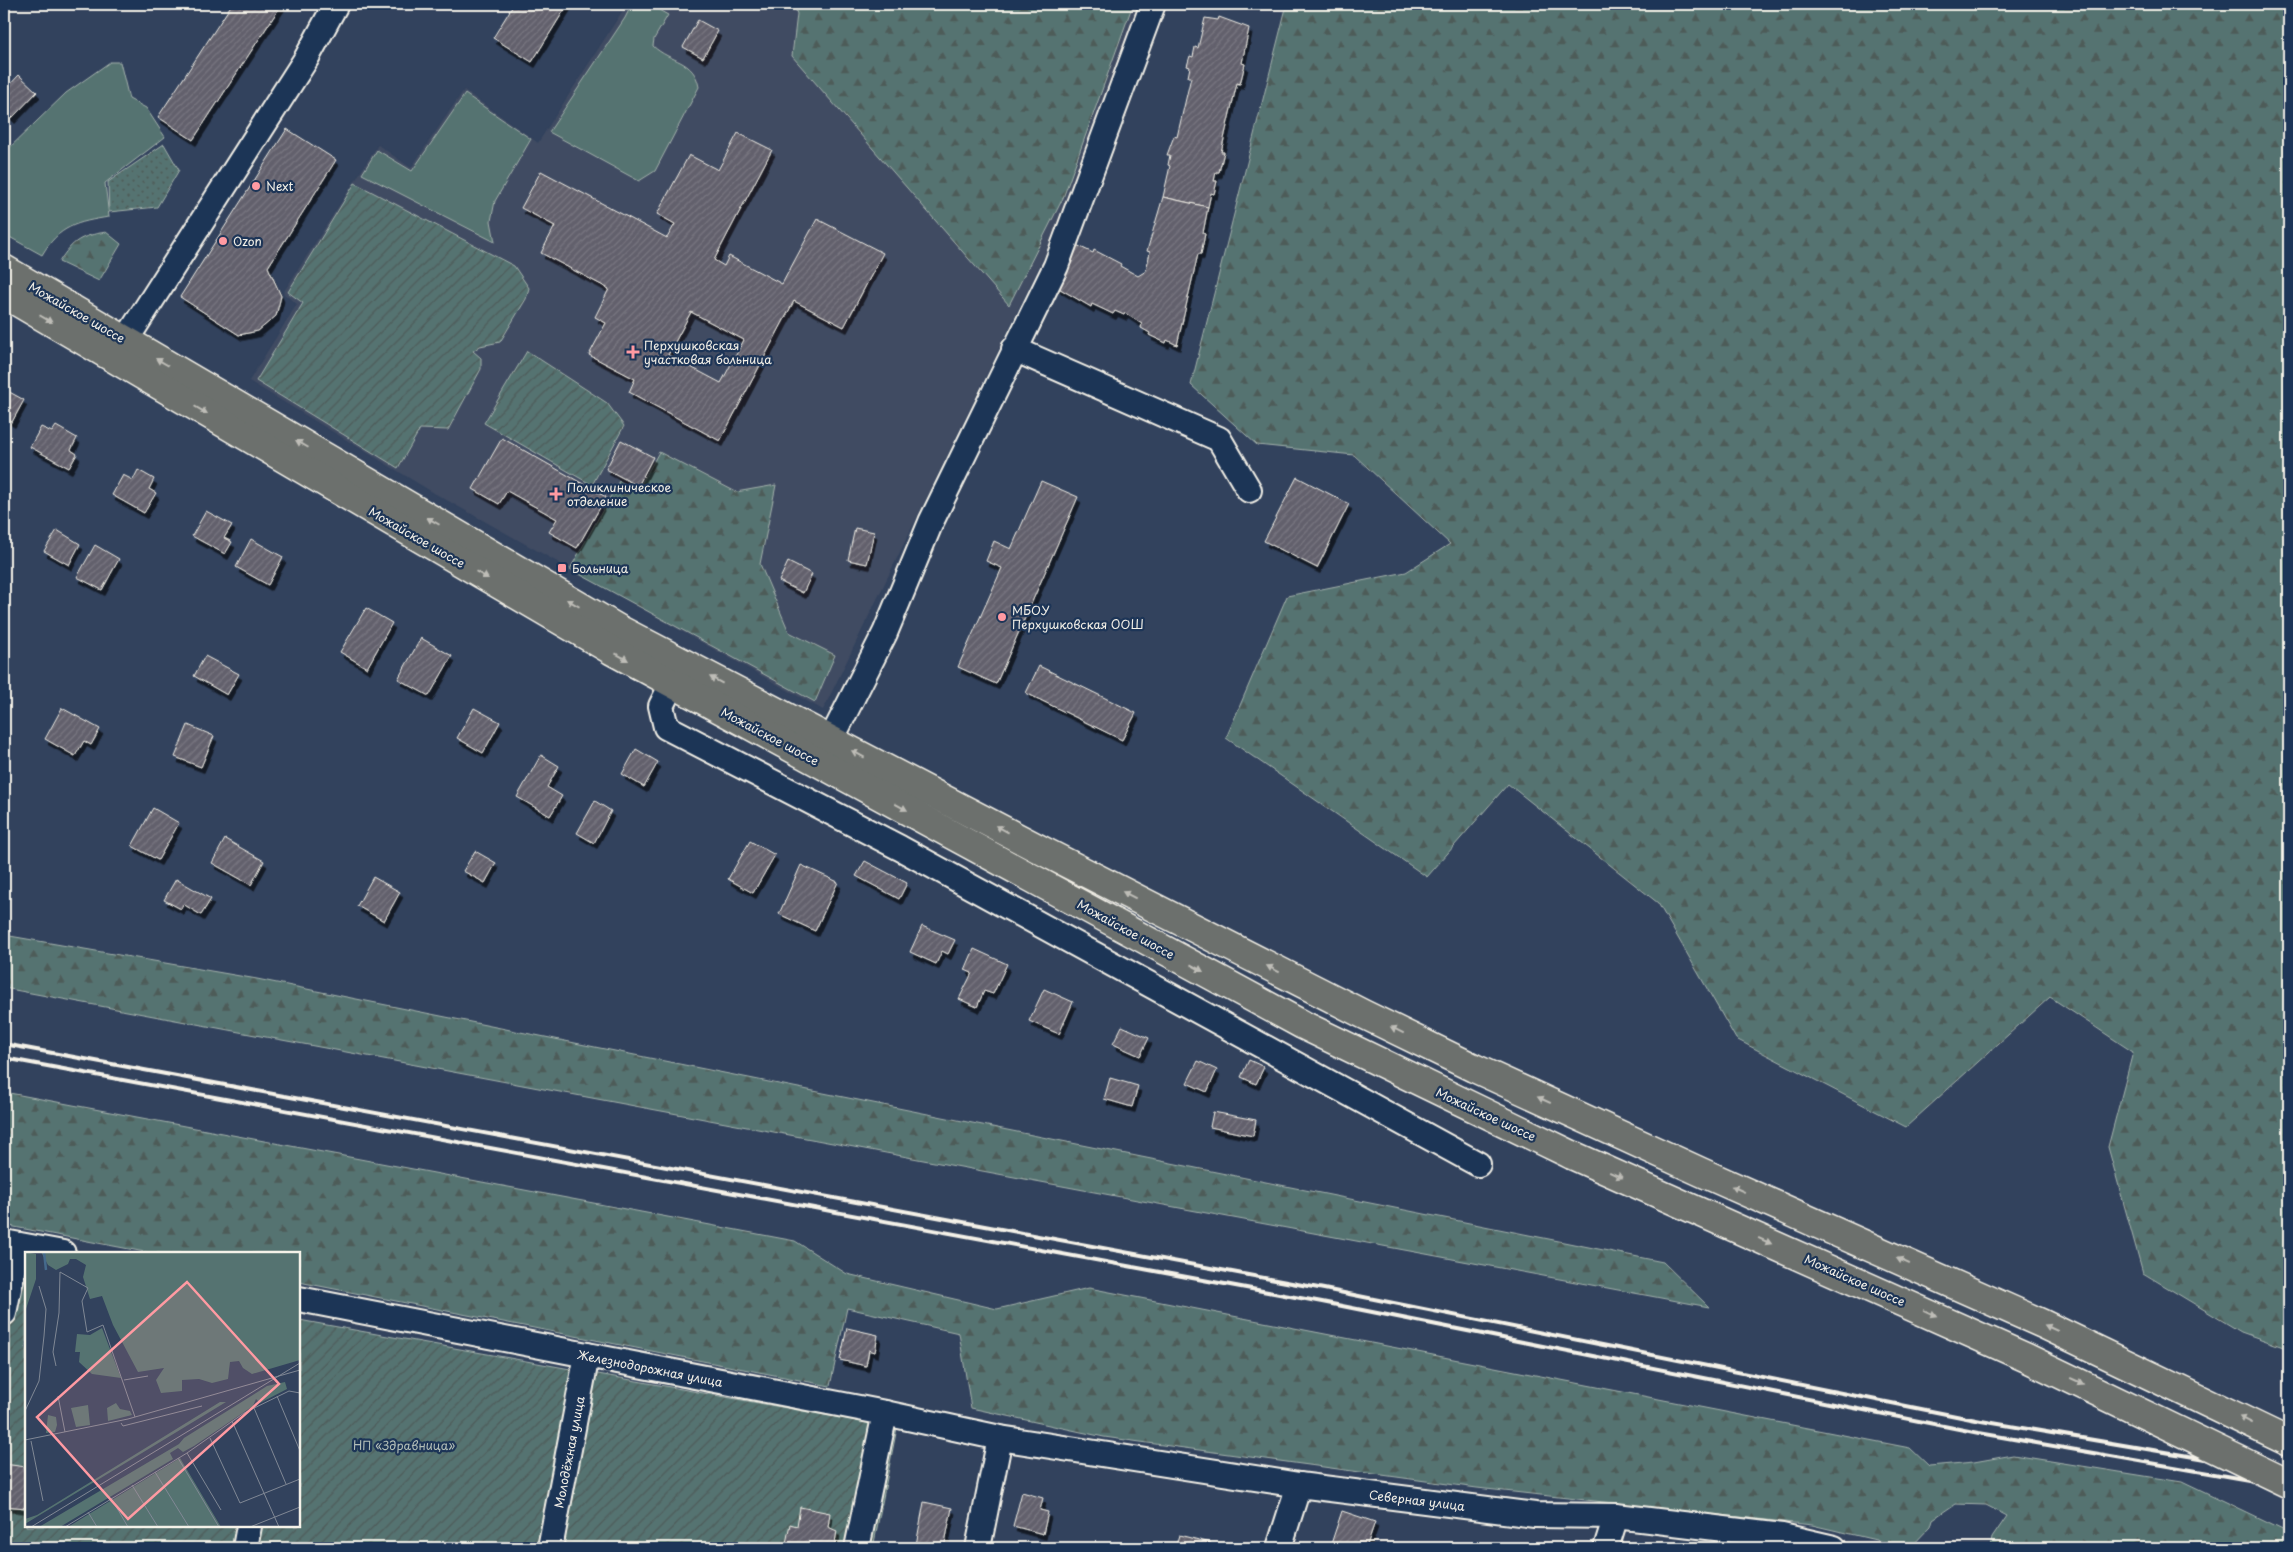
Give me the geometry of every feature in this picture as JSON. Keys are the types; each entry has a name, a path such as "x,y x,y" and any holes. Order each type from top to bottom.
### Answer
{"main road":[{"name":"Можайское шоссе","path":"4,269 622,631 1363,1014 1588,1121 2042,1324 2289,1442"},
{"name":"Можайское шоссе","path":"4,294 611,650 1303,1025 1572,1155 2027,1358 2289,1484"}],"street":[{"path":"126,340 306,59 336,4"},
{"path":"831,740 885,633 931,522 1056,266 1153,4"},
{"path":"1014,349 1219,439 1249,490"},
{"path":"672,684 661,706 666,727 900,848 1478,1164"},
{"path":"4,1313 11,1243 58,1252"},
{"name":"Железнодорожная улица","path":"300,1299 884,1413 1000,1438"},
{"name":"Молодёжная улица","path":"550,1548 587,1355"},
{"path":"857,1548 884,1413"},
{"path":"978,1548 1000,1438"},
{"name":"Северная улица","path":"1000,1438 1299,1485 1535,1515 1616,1516 1782,1536 1834,1548"},
{"path":"1279,1548 1299,1485"},
{"path":"1606,1548 1616,1516"},
{"path":"245,1548 249,1527"}],"shaded area":[{"name":"Перхушковская участковая больница","path":"627,4 1142,4 1069,205 823,710 434,493 249,381 297,304 283,293 378,145 411,168 464,90 538,143"}],"green space":[{"path":"632,4 648,4 668,15 654,39 653,46 667,56 687,66 696,78 699,87 655,171 639,181 549,132 625,18"},
{"path":"794,4 1133,4 1063,198 1009,305 792,56 797,14"},
{"path":"1287,4 2289,4 2289,1349 2241,1332 2143,1273 2108,1147 2133,1052 2050,997 1906,1127 1736,1039 1658,903 1508,784 1427,877 1226,738 1287,596 1406,572 1450,544 1354,455 1257,445 1191,385"},
{"path":"110,62 120,62 129,99 146,108 165,137 105,183 109,217 87,221 70,227 48,245 42,255 4,234 4,153 66,93"},
{"path":"465,94 531,139 495,201 491,221 495,242 362,174 377,150 412,171"},
{"path":"164,144 179,170 157,207 109,212 108,182"},
{"path":"355,183 514,266 529,288 526,299 500,342 480,346 473,351 481,358 481,369 448,430 420,429 398,468 256,381 303,303 288,292"},
{"path":"106,232 121,244 99,281 59,262 78,240 90,235"},
{"path":"527,351 607,403 624,426 592,485 484,423"},
{"path":"659,452 736,492 776,485 760,564 789,632 835,655 815,702 570,569 619,481 638,490"},
{"path":"4,935 257,979 1663,1262 1709,1307 4,988"},
{"path":"4,1092 795,1241 847,1274 997,1309 1089,1288 1910,1448 1929,1466 1974,1462 2013,1455 2182,1482 2289,1533 2289,1548 1990,1548 1992,1538 2007,1516 1986,1505 1955,1504 1933,1519 1931,1526 1910,1548 1812,1525 1477,1488 1104,1437 971,1408 959,1333 847,1308 830,1386 300,1282 300,1252 145,1252 4,1225"},
{"name":"НП «Здравница»","path":"4,1266 25,1270 25,1527 300,1527 300,1320 897,1428 873,1548 4,1548"}],"building":[{"path":"232,4 282,4 193,140 158,117"},
{"path":"514,4 568,4 532,62 493,38"},
{"path":"1219,17 1249,28 1242,63 1245,64 1240,84 1237,83 1221,152 1224,152 1219,172 1216,172 1214,181 1217,181 1214,194 1211,193 1208,207 1163,197 1170,166 1168,165 1170,155 1167,155 1174,136 1177,137 1191,77 1188,77 1190,67 1187,66 1190,56 1193,57 1195,47 1198,48 1205,18 1218,20"},
{"path":"698,20 718,31 703,58 683,47"},
{"path":"19,75 37,92 12,118 4,110 4,91"},
{"path":"287,129 336,160 268,267 281,296 276,316 258,331 239,335 180,297"},
{"path":"738,133 772,150 714,260 724,266 729,256 782,284 817,219 883,253 844,327 794,301 720,441 629,392 635,379 589,355 606,323 595,317 609,289 541,253 555,226 521,208 541,171 667,238 675,224 657,214 689,155 718,170","holes":["691,312 744,340 721,383 668,355"]},
{"path":"1163,197 1208,207 1201,254 1198,254 1177,345 1167,340 1166,343 1149,335 1150,333 1141,328 1142,324 1125,313 1124,315 1115,311 1113,314 1092,304 1091,307 1050,283 1070,242 1093,253 1094,250 1121,264 1120,266 1138,276 1146,271 1150,252 1147,251"},
{"path":"4,389 24,400 12,422 4,417"},
{"path":"56,426 77,438 71,450 77,454 69,468 30,447 41,427 52,432"},
{"name":"Поликлиническое отделение","path":"502,438 606,497 577,548 549,532 557,519 507,491 499,504 473,489"},
{"path":"621,440 653,457 638,486 606,469"},
{"path":"138,470 154,479 149,489 156,493 144,513 112,495 123,475 133,480"},
{"path":"1297,477 1349,504 1317,568 1264,541"},
{"name":"МБОУ Перхушковская ООШ","path":"1041,481 1078,497 996,684 958,667 1002,568 986,561 994,541 1011,549"},
{"path":"206,511 232,525 224,538 232,542 225,554 192,536"},
{"path":"855,528 874,532 867,564 848,560"},
{"path":"57,530 80,544 69,565 44,551"},
{"path":"251,539 283,557 268,585 236,567"},
{"path":"95,545 119,559 102,590 77,577"},
{"path":"788,562 812,574 803,593 779,581"},
{"path":"366,608 392,623 367,668 340,652"},
{"path":"421,638 452,656 429,696 398,679"},
{"path":"205,656 239,674 227,695 194,676"},
{"path":"1039,666 1136,713 1122,740 1026,693"},
{"path":"62,708 100,729 91,745 84,741 75,756 45,739"},
{"path":"474,708 500,722 483,753 457,738"},
{"path":"188,725 214,736 201,767 175,757"},
{"path":"636,749 658,762 644,787 622,774"},
{"path":"541,755 559,766 547,787 562,796 550,816 517,797"},
{"path":"595,801 611,811 594,843 577,833"},
{"path":"153,808 179,823 158,860 132,846"},
{"path":"225,839 264,861 251,885 212,863"},
{"path":"750,841 775,855 753,893 728,879"},
{"path":"475,851 496,863 485,883 463,871"},
{"path":"865,861 907,883 899,899 856,876"},
{"path":"801,865 838,882 815,931 779,914"},
{"path":"373,877 400,892 384,921 357,906"},
{"path":"176,879 211,899 201,915 183,904 181,909 164,900"},
{"path":"922,926 955,940 948,954 942,951 936,964 910,952"},
{"path":"974,949 1007,964 993,994 984,991 977,1007 959,999 972,973 965,970"},
{"path":"1044,989 1073,1002 1059,1034 1029,1021"},
{"path":"1122,1026 1149,1038 1140,1056 1113,1044"},
{"path":"1249,1060 1264,1067 1256,1084 1241,1077"},
{"path":"1198,1061 1217,1070 1207,1092 1187,1083"},
{"path":"1110,1078 1138,1086 1132,1107 1104,1099"},
{"path":"1213,1112 1256,1120 1253,1136 1210,1127"},
{"path":"847,1328 878,1335 875,1352 869,1350 866,1366 840,1360"},
{"path":"4,1464 25,1467 25,1508 4,1506"},
{"path":"1022,1492 1043,1498 1040,1510 1048,1512 1043,1534 1013,1526"},
{"path":"924,1502 952,1508 944,1548 916,1545"},
{"path":"800,1507 830,1513 828,1527 837,1531 834,1548 785,1548 790,1524 797,1526"},
{"path":"1342,1511 1375,1522 1366,1548 1330,1547"},
{"path":"1179,1535 1211,1543 1210,1548 1175,1548"}],"railway":[{"path":"4,1044 1324,1289 1981,1421 2289,1473"},
{"path":"4,1058 1322,1302 1979,1433 2289,1487"}],"place":[{"name":"Next","path":"256,186"},
{"name":"Ozon","path":"223,241"},
{"name":"Перхушковская участковая больница","path":"633,352"},
{"name":"Поликлиническое отделение","path":"556,494"},
{"name":"Больница","path":"562,568"},
{"name":"МБОУ Перхушковская ООШ","path":"1002,617"}]}
